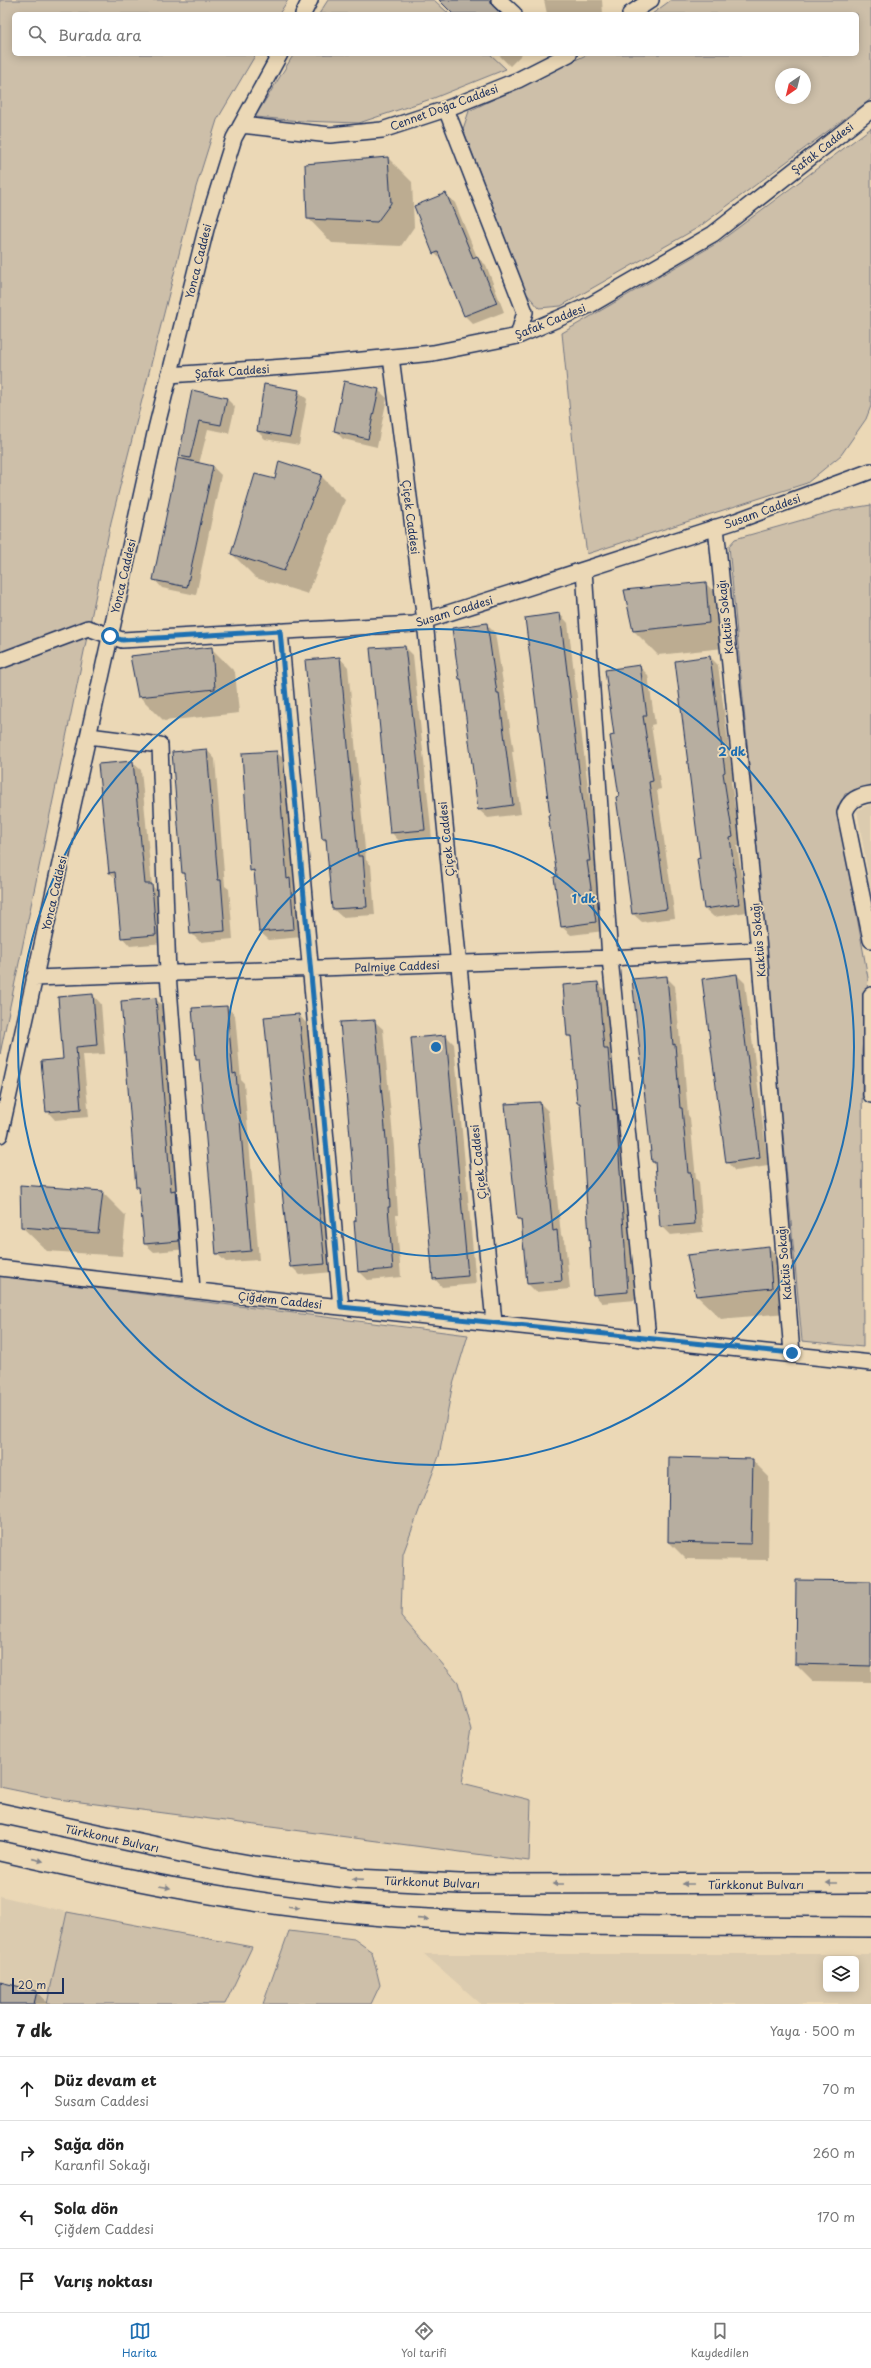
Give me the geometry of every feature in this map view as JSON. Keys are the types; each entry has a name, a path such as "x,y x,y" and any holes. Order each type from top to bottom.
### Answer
{"street":[{"path":"304,12 310,0"},
{"path":"499,0 512,12"},
{"path":"633,12 651,0"},
{"name":"Yonca Caddesi","path":"0,1135 169,375 207,225 234,138 279,56"},
{"name":"Cennet Doğa Caddesi","path":"241,125 330,136 382,130 446,109 518,80 561,56"},
{"path":"446,109 525,312 518,336"},
{"name":"Şafak Caddesi","path":"169,375 312,365 433,353 518,336 592,304 713,234 871,110"},
{"name":"Çiçek Caddesi","path":"391,357 424,621 494,1322"},
{"name":"Susam Caddesi","path":"0,661 88,628 122,640 414,624 716,527 871,471"},
{"name":"Kaktüs Sokağı","path":"716,527 759,950 792,1353"},
{"path":"584,570 610,958 648,1338"},
{"path":"280,631 341,1307"},
{"path":"89,736 160,745 168,974 192,1290"},
{"path":"871,794 860,796 848,804 845,813 871,940"},
{"name":"Palmiye Caddesi","path":"34,978 459,964 759,950"},
{"path":"871,995 871,1095"},
{"name":"Çiğdem Caddesi","path":"0,1268 341,1307 792,1353 857,1363 871,1363"},
{"name":"Türkkonut Bulvarı","path":"0,1813 199,1856 255,1866 355,1879 460,1884 871,1883"},
{"path":"0,1851 117,1878 185,1890 267,1904 360,1914 462,1921 871,1927"}],"shaded area":[{"path":"0,0 288,0 280,12 12,12 12,56 255,56 217,120 196,187 111,522 0,1054"},
{"path":"328,0 434,0 447,12 320,12"},
{"path":"671,0 871,0 871,99 699,227 561,306 539,308 526,293 463,129 469,111 584,56 859,56 859,12 655,12"},
{"path":"293,56 492,56 506,69 434,98 359,123 301,121 255,117"},
{"path":"871,128 871,406 866,419 841,455 807,483 587,554 577,483 562,333 719,242"},
{"path":"871,505 871,789 845,794 838,811 868,978 862,1051 863,1347 802,1341 729,546 735,539 834,511"},
{"path":"871,804 871,891 857,810"},
{"path":"0,1276 468,1335 452,1388 439,1456 403,1554 401,1616 458,1682 471,1730 462,1783 531,1800 529,1861 58,1799 0,1787"},
{"path":"0,1896 67,1912 47,2004 0,2004"},
{"path":"67,1912 252,1947 225,2004 47,2004"},
{"path":"289,1931 354,1939 372,1952 380,1985 371,2004 263,2004"},
{"path":"424,1954 871,1954 871,2004 481,2004"}],"building":[{"path":"439,0 490,0 499,12 451,12"},
{"path":"388,157 391,203 377,222 307,219 305,164"},
{"path":"446,193 473,258 477,256 497,303 464,316 438,252 433,254 414,206"},
{"path":"344,381 379,389 368,439 334,431"},
{"path":"264,384 299,390 290,437 257,431"},
{"path":"192,390 227,398 221,425 199,421 190,458 179,456"},
{"path":"178,458 213,466 187,587 153,580"},
{"path":"279,461 322,475 284,571 231,554 255,474 275,479"},
{"path":"706,582 709,623 633,631 624,590"},
{"path":"560,613 590,861 587,861 596,922 561,927 554,877 557,876 548,815 550,815 525,618"},
{"path":"487,623 497,693 499,693 513,805 478,810 461,679 459,679 452,628"},
{"path":"405,646 425,830 390,833 377,699 375,699 370,648"},
{"path":"212,647 215,689 138,697 130,656"},
{"path":"710,656 725,772 723,773 733,837 730,838 739,904 704,909 697,859 700,858 675,661"},
{"path":"340,657 358,856 363,856 367,907 332,909 326,839 322,839 305,660"},
{"path":"640,665 647,716 643,716 653,781 649,782 667,909 632,914 616,797 619,796 610,736 614,735 605,670"},
{"path":"207,749 218,880 221,880 225,931 190,934 185,873 182,873 172,752"},
{"path":"277,751 287,879 290,878 294,929 259,932 254,870 250,871 242,753"},
{"path":"133,761 145,884 152,884 156,935 121,938 115,872 109,873 98,764"},
{"path":"737,974 760,1158 726,1163 702,979"},
{"path":"667,976 673,1045 675,1044 680,1108 682,1108 688,1173 691,1173 695,1224 660,1227 655,1162 652,1162 632,979"},
{"path":"598,982 604,1049 608,1049 613,1110 616,1110 628,1292 593,1295 580,1103 577,1103 571,1036 567,1036 563,985"},
{"path":"93,994 97,1045 76,1047 81,1109 46,1112 41,1061 63,1059 58,997"},
{"path":"156,998 171,1191 175,1190 179,1241 144,1244 139,1187 136,1187 121,1001"},
{"path":"227,1006 233,1074 236,1073 251,1251 216,1254 199,1059 196,1059 192,1008"},
{"path":"299,1014 325,1264 290,1267 264,1017"},
{"path":"375,1020 386,1139 390,1207 388,1207 393,1269 358,1272 354,1221 356,1221 352,1159 340,1022"},
{"path":"446,1035 468,1276 433,1279 411,1038"},
{"path":"540,1102 553,1231 557,1230 562,1281 527,1284 521,1219 517,1219 505,1104"},
{"path":"20,1185 103,1191 98,1233 21,1227"},
{"path":"769,1246 772,1288 696,1296 687,1255"},
{"path":"669,1457 753,1459 751,1544 668,1542"},
{"path":"796,1580 871,1581 871,1666 795,1664"},
{"path":"0,1982 37,1991 34,2004 0,2004"}],"route":[{"path":"110,636 122,640 280,631 341,1307 792,1353"}]}
